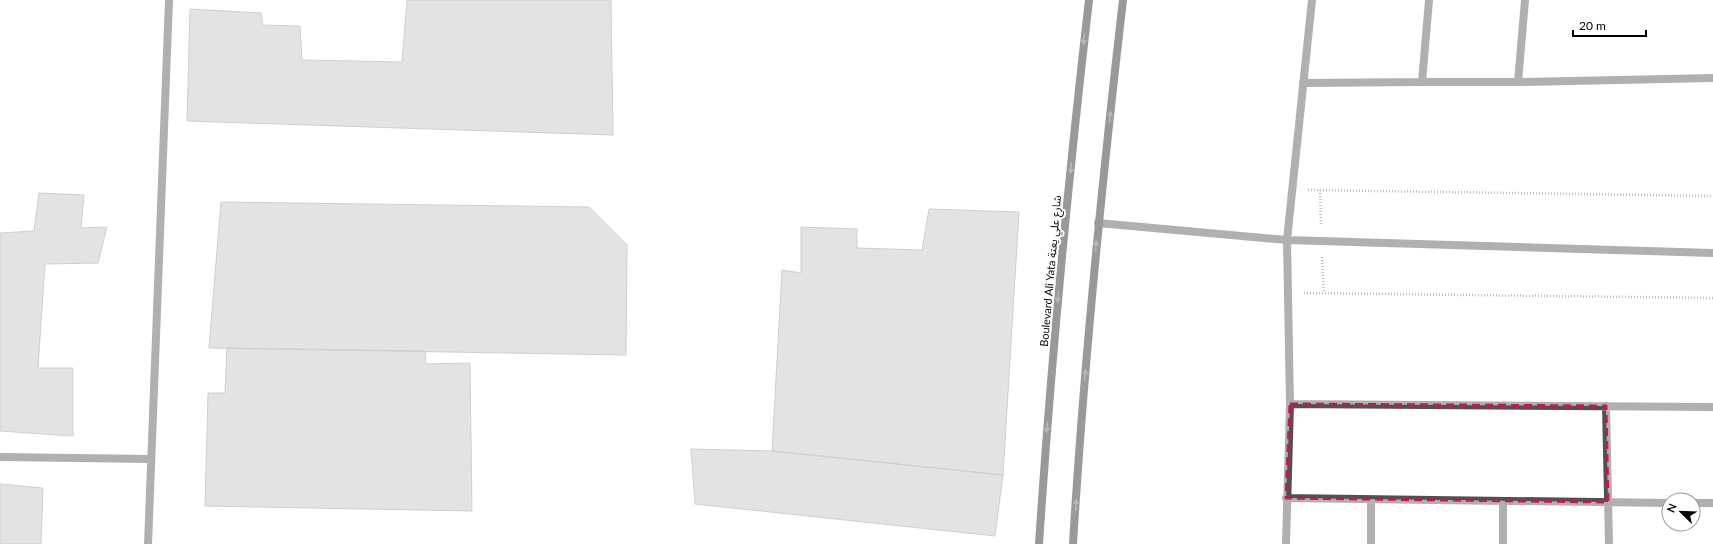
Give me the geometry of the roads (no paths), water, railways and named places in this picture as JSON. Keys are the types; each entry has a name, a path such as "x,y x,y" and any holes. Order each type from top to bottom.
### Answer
{"street":[{"path":"148,544 169,0"},
{"name":"Boulevard Ali Yata شارع علي يعتة","path":"1039,544 1052,362 1089,0"},
{"path":"1073,544 1084,381 1098,223 1123,0"},
{"path":"1286,544 1286,498 1290,404 1287,240 1312,0"},
{"path":"1422,82 1429,0"},
{"path":"1518,82 1525,0"},
{"path":"1303,83 1518,82 1713,78"},
{"path":"1098,223 1287,240 1713,252"},
{"path":"1290,404 1713,407"},
{"path":"1606,406 1609,544"},
{"path":"0,457 151,459"},
{"path":"1286,498 1661,503"},
{"path":"1371,544 1372,500"},
{"path":"1503,501 1504,544"},
{"path":"1701,503 1713,503 1713,512"}]}
